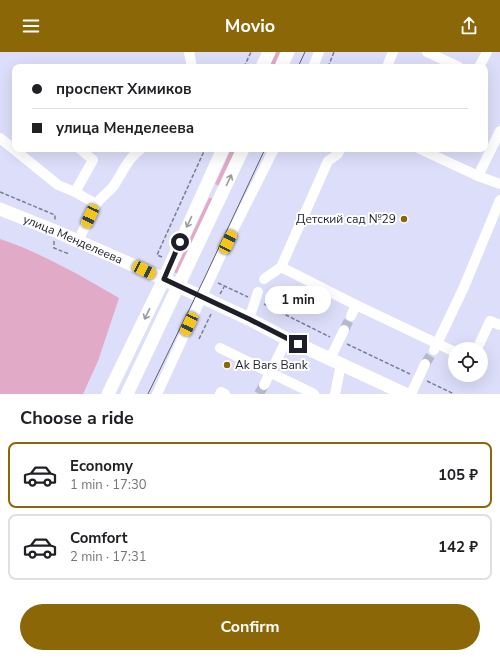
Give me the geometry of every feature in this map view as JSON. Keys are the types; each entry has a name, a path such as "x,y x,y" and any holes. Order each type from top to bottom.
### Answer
{"main road":[{"path":"263,64 269,52"},
{"path":"282,64 288,52"},
{"path":"108,394 164,279 222,152"},
{"path":"128,393 242,152"},
{"path":"199,201 207,193 212,192 216,200 214,211"},
{"name":"улица Менделеева","path":"0,209 164,279 249,319 391,391 405,394"}],"lane":[{"path":"189,52 191,64"},
{"path":"314,64 319,52"},
{"path":"388,64 393,52"},
{"path":"427,52 453,64"},
{"path":"481,64 487,52"},
{"path":"478,176 500,131"},
{"path":"0,138 12,148"},
{"path":"17,152 58,185 75,192 96,204"},
{"path":"75,192 93,160 84,152"},
{"path":"78,241 96,204 113,187 126,166 138,152"},
{"path":"156,394 273,152"},
{"path":"264,279 281,267 328,161 339,152"},
{"path":"426,152 478,176 500,184"},
{"path":"435,347 464,286 500,200"},
{"path":"281,267 435,347 448,350"},
{"path":"249,319 256,296"},
{"path":"351,316 356,305"},
{"path":"480,342 490,321 500,325"},
{"path":"335,394 336,362 339,341 344,330"},
{"path":"264,385 287,339"},
{"path":"220,348 270,371 314,394"},
{"path":"411,394 425,364"},
{"path":"220,394 221,392 225,394"}],"path":[{"path":"245,64 251,52"},
{"path":"329,64 334,52"},
{"path":"157,255 204,152"},
{"path":"0,192 55,215"},
{"path":"210,280 256,296 339,341 454,394"}],"shaded area":[{"path":"276,52 280,52 275,64 270,64"},
{"path":"230,152 235,152 219,186 215,184"},
{"path":"209,198 212,198 212,200 178,274 174,272"},
{"path":"0,239 46,258 76,273 119,298 98,361 83,394 0,394"}],"tunnel":[{"path":"344,330 351,316"},
{"path":"425,364 434,350"},
{"path":"259,394 264,385"}],"tram line":[{"path":"299,64 305,52"},
{"path":"148,394 264,152"}],"place":[{"name":"Детский сад №29","path":"404,219"},
{"name":"Ak Bars Bank","path":"227,365"}],"route":[{"path":"180,242 164,279 298,344"}]}
